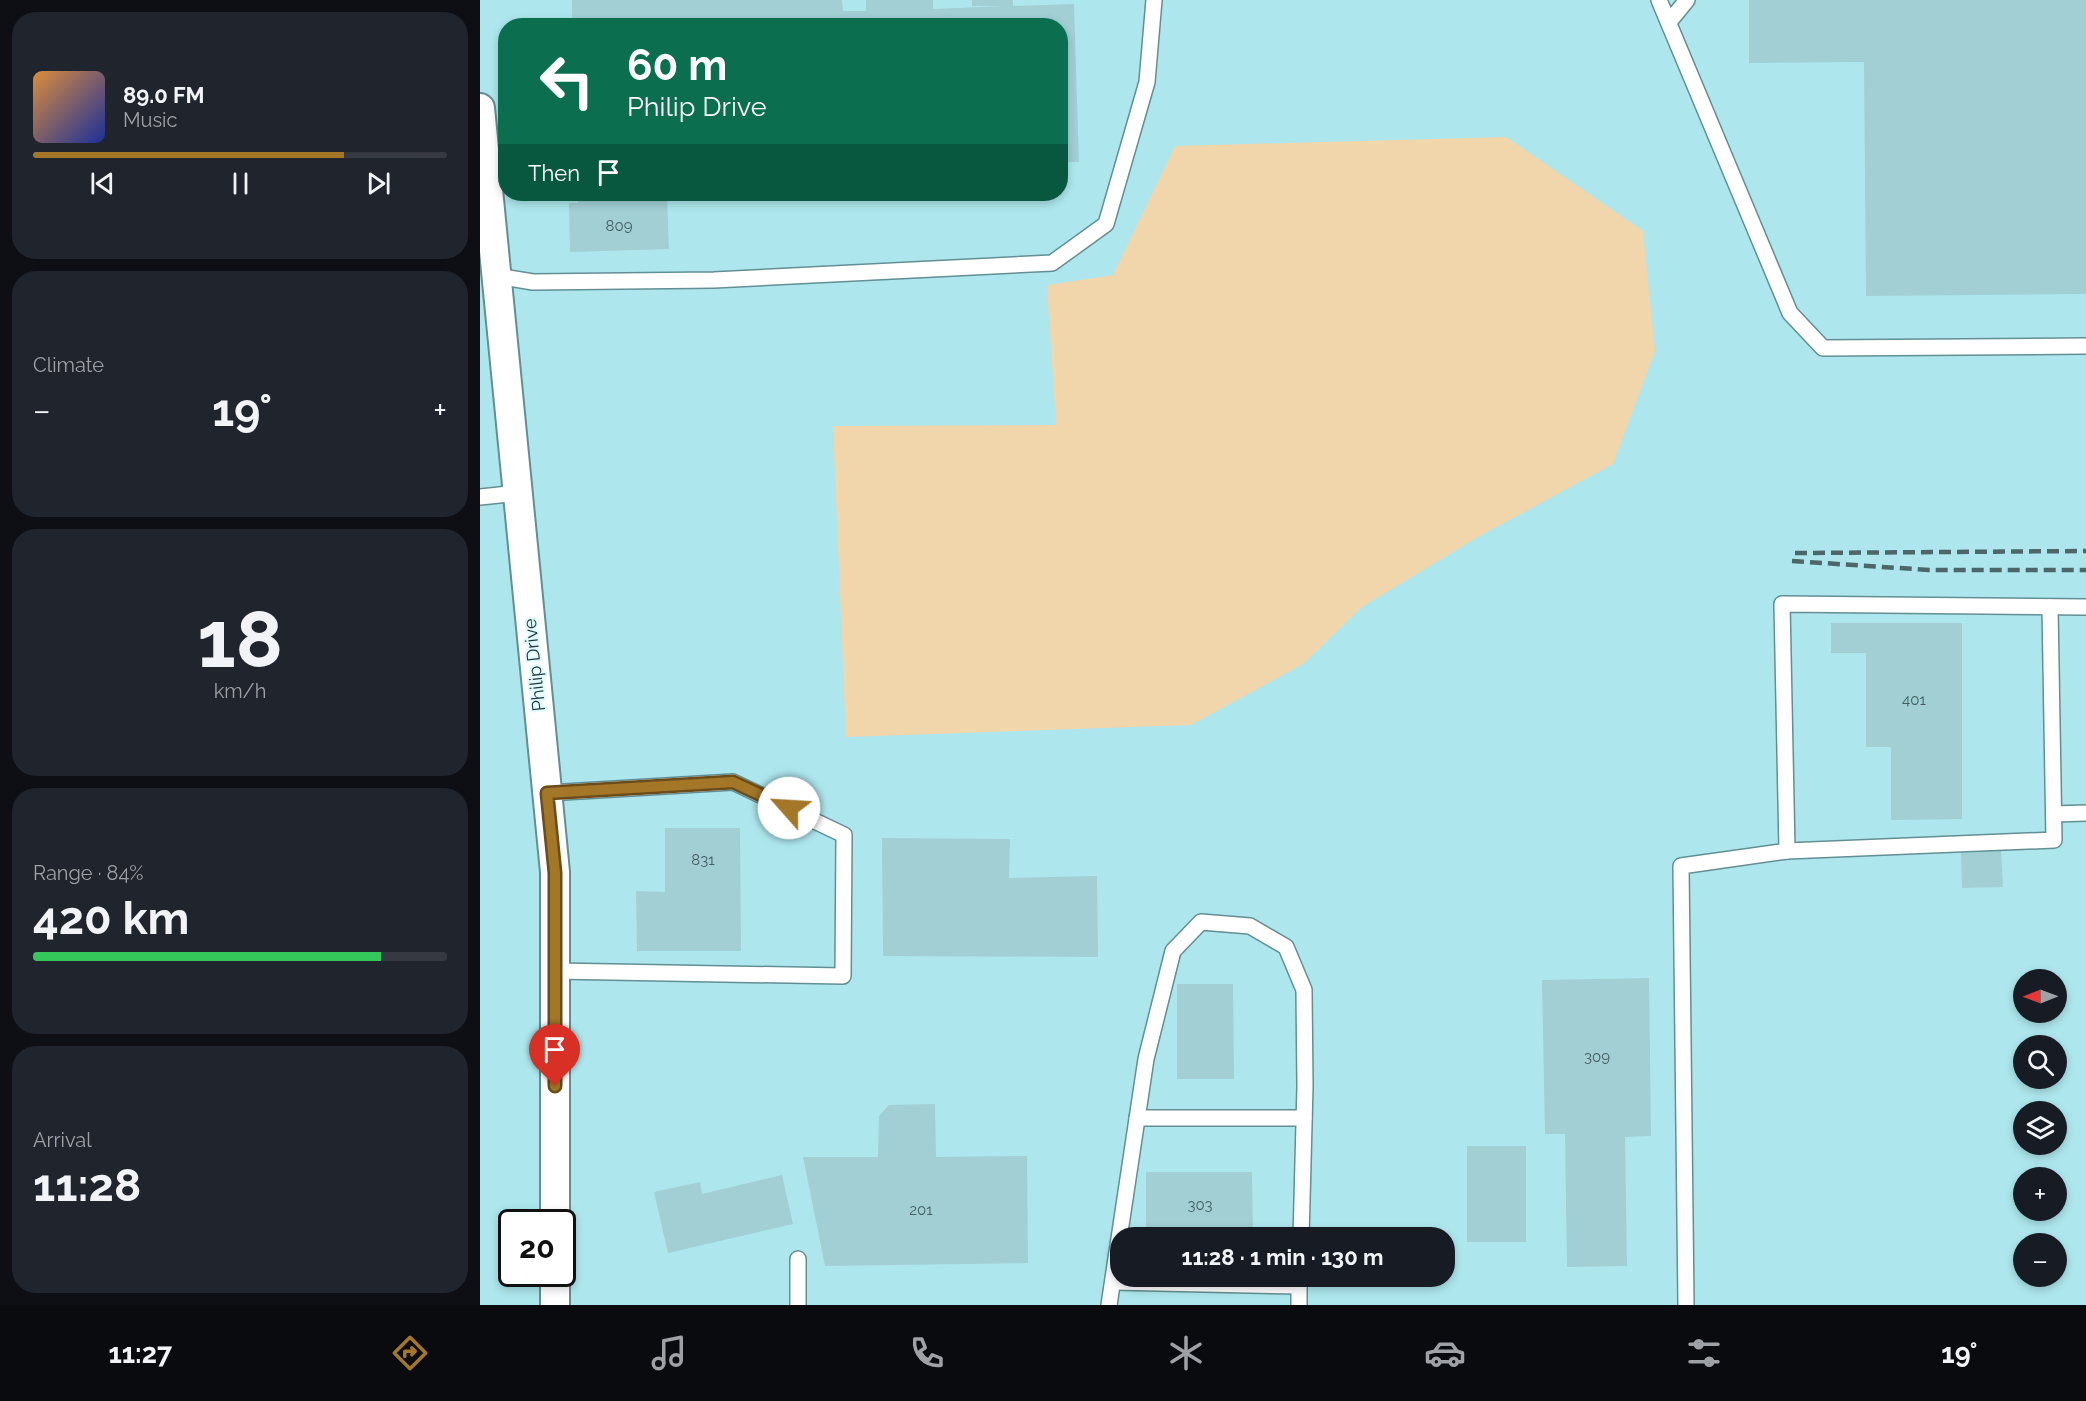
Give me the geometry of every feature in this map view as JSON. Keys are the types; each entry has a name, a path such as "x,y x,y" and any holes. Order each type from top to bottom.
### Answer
{"street":[{"name":"Philip Drive","path":"481,125 555,873 555,1209"},
{"path":"555,1287 555,1305"}],"lane":[{"path":"496,276 533,282 714,280 1052,263 1106,224 1147,82 1154,0"},
{"path":"1659,0 1790,313 1823,348 2086,346"},
{"path":"1669,22 1687,0"},
{"path":"480,497 518,493"},
{"path":"1787,851 1782,604 2086,607"},
{"path":"1686,1305 1681,866 1787,851 2054,840 2050,607"},
{"path":"547,793 733,782 844,835 843,976 555,971"},
{"path":"2054,814 2086,813"},
{"path":"1121,1227 1146,1059 1173,951 1202,922 1250,926 1286,946 1304,990 1301,1227"},
{"path":"1137,1118 1304,1118"},
{"path":"798,1259 798,1305"},
{"path":"1109,1305 1112,1287"},
{"path":"1299,1287 1299,1305"}],"shaded area":[{"path":"480,0 2086,0 2086,1305 480,1305"},
{"path":"1506,137 1643,231 1655,351 1613,464 1478,537 1362,607 1303,664 1191,725 846,737 833,426 1056,425 1047,285 1113,275 1175,146"}],"building":[{"path":"572,0 842,0 843,11 866,11 866,0 933,0 933,9 1003,6 972,6 972,0 1013,0 1013,6 1074,4 1079,162 1068,162 1068,18 572,18"},
{"path":"1749,0 2086,0 2086,294 1866,296 1864,62 1749,63"},
{"path":"578,201 667,201 669,249 570,252 569,203 578,203"},
{"path":"1831,623 1962,623 1962,819 1891,820 1891,747 1866,747 1866,653 1831,653"},
{"path":"665,828 740,828 741,951 637,951 636,891 665,892"},
{"path":"882,838 1010,839 1009,878 1097,876 1098,957 883,956"},
{"path":"2001,851 2003,887 1962,888 1961,853"},
{"path":"1649,978 1651,1136 1625,1137 1627,1266 1567,1267 1565,1134 1545,1134 1542,980"},
{"path":"1177,984 1233,984 1234,1079 1177,1079"},
{"path":"935,1104 936,1157 1027,1156 1028,1263 825,1266 803,1157 878,1157 879,1116 889,1105"},
{"path":"1467,1146 1526,1146 1526,1242 1467,1242"},
{"path":"1146,1172 1252,1172 1253,1227 1146,1227"},
{"path":"782,1175 793,1224 668,1253 654,1192 700,1182 702,1194"}],"railway":[{"path":"1795,553 2086,551"},
{"path":"1792,561 1929,570 2086,570"}],"route":[{"path":"555,1086 555,873 547,793 733,782 789,808"}]}
